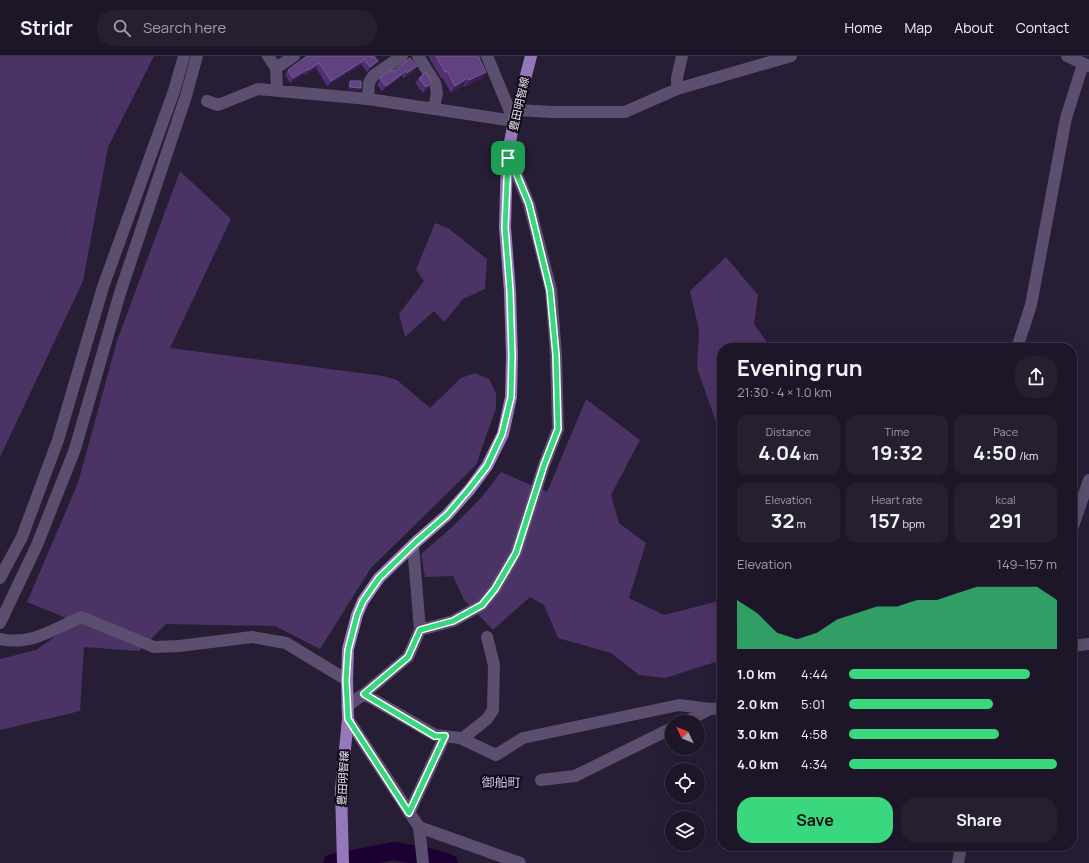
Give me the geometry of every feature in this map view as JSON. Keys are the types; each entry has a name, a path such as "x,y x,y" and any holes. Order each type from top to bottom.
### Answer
{"main road":[{"name":"豊田明智線","path":"343,863 340,789 348,719 346,680 348,650 357,615 363,601 379,578 447,515 487,466 502,434 511,397 512,356 510,291 505,227 508,158 516,116 531,56"}],"street":[{"path":"0,578 22,536 58,440 103,287 174,91 184,56"},
{"path":"0,622 37,545 75,449 120,293 186,96 197,56"},
{"path":"268,56 276,68 277,90"},
{"path":"276,68 294,56"},
{"path":"368,99 369,83 373,76 402,56"},
{"path":"418,56 435,83 437,93 434,108"},
{"path":"487,56 516,116"},
{"path":"677,89 677,78 682,56"},
{"path":"207,101 218,105 258,89 368,99 434,108 516,116 552,112 625,112 677,89 791,56"},
{"path":"1019,343 1031,305 1066,118 1086,65 1067,56"},
{"path":"420,630 453,621 482,605 495,589 516,553 544,465 558,429 556,355 550,290 529,204 515,170 508,158"},
{"path":"1077,515 1089,480"},
{"path":"347,706 364,694 408,657 420,630 413,545"},
{"path":"0,639 11,642 31,640 81,617 154,647 180,646 252,637 286,643 346,680"},
{"path":"462,739 487,719 493,710 494,665 487,637"},
{"path":"1077,645 1089,644"},
{"path":"364,694 435,736 462,739 496,755 524,738 679,705 716,709"},
{"path":"702,715 716,709"},
{"path":"348,719 418,827 423,863"},
{"path":"541,780 575,776 665,731"},
{"path":"409,813 445,736"},
{"path":"418,827 520,863"},
{"path":"958,863 960,851"}],"shaded area":[{"path":"0,56 154,56 108,147 83,281 0,457"},
{"path":"180,171 231,219 170,348 383,376 397,380 430,408 461,378 475,373 489,379 496,393 496,408 476,465 371,568 320,649 275,626 166,624 139,651 84,647 80,711 0,730 0,659 36,650 76,622 27,602 78,483 117,341"},
{"path":"435,223 448,228 487,259 485,289 463,299 444,322 434,311 405,337 399,314 424,281 416,270"},
{"path":"726,257 758,295 754,324 767,343 717,343 717,423 697,368 699,330 690,291"},
{"path":"586,399 640,440 611,495 619,523 646,543 629,598 664,615 717,601 717,662 665,678 639,675 611,653 558,638 544,605 530,597 493,630 464,600 453,576 425,577 421,554 452,527 481,498 501,472 547,492"}],"building":[{"path":"307,56 374,56 378,61 370,67 363,58 363,61 331,81 319,63 293,78 288,70"},
{"path":"436,56 478,56 486,72 469,80 468,78 455,86 447,71 445,72"},
{"path":"410,58 417,66 407,73 406,71 386,86 380,79 382,76 392,70 393,71"},
{"path":"426,72 432,83 426,87 419,78"},
{"path":"350,81 361,81 361,88 350,87"}],"waterway":[{"path":"332,863 393,851 429,857 449,863"}],"district":[{"name":"御船町","path":"501,782"}],"route":[{"path":"508,158 515,170 529,204 550,290 556,355 558,429 544,465 516,553 495,589 482,605 453,621 420,630 408,657 364,694 435,736 445,736 409,813 348,719 346,680 348,650 357,615 363,601 379,578 416,542 447,515 487,466 502,434 511,397 512,356 510,291 505,227 508,158"}]}
